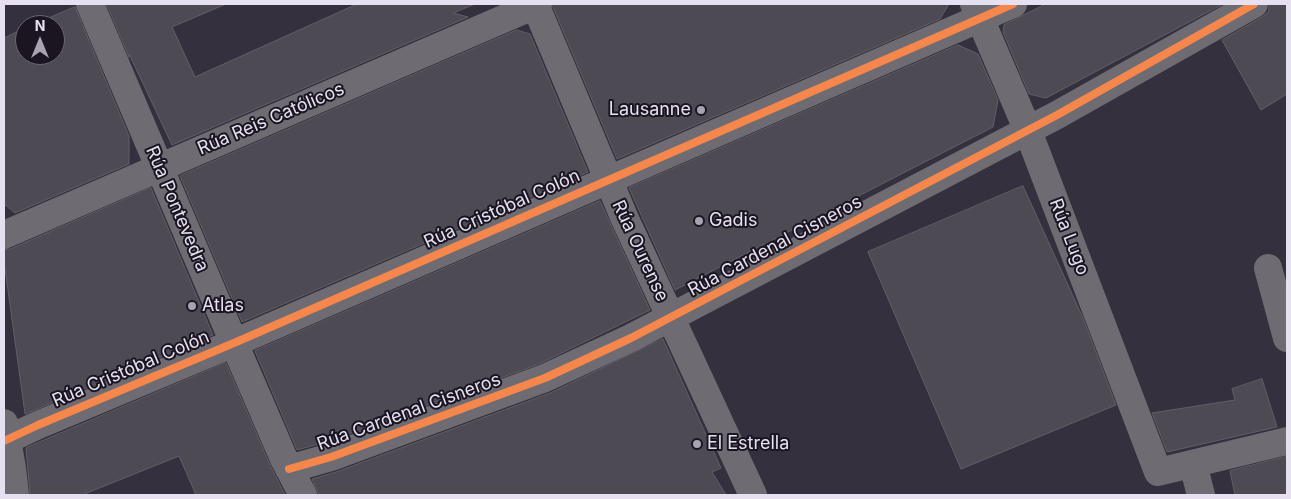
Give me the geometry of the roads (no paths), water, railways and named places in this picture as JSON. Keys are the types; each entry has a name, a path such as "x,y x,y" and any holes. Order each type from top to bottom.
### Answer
{"street":[{"name":"Rúa Pontevedra","path":"90,4 234,343 289,469 303,495"},
{"name":"Rúa Reis Católicos","path":"4,235 536,4"},
{"name":"Rúa Ourense","path":"536,4 608,180 753,495"},
{"name":"Rúa Cristóbal Colón","path":"4,435 38,425 234,343 608,180 977,11 1013,4"},
{"name":"Rúa Cardenal Cisneros","path":"289,469 330,457 545,378 671,318 1028,130 1254,4"},
{"name":"Rúa Lugo","path":"977,11 1028,130 1158,472 1193,464"},
{"path":"1268,268 1287,338"},
{"path":"4,435 12,468 15,495"},
{"path":"1201,495 1193,464 1287,441"}],"place":[{"name":"Lausanne","path":"701,110"},
{"name":"Gadis","path":"699,221"},
{"name":"Atlas","path":"192,306"},
{"name":"El Estrella","path":"697,444"}]}
